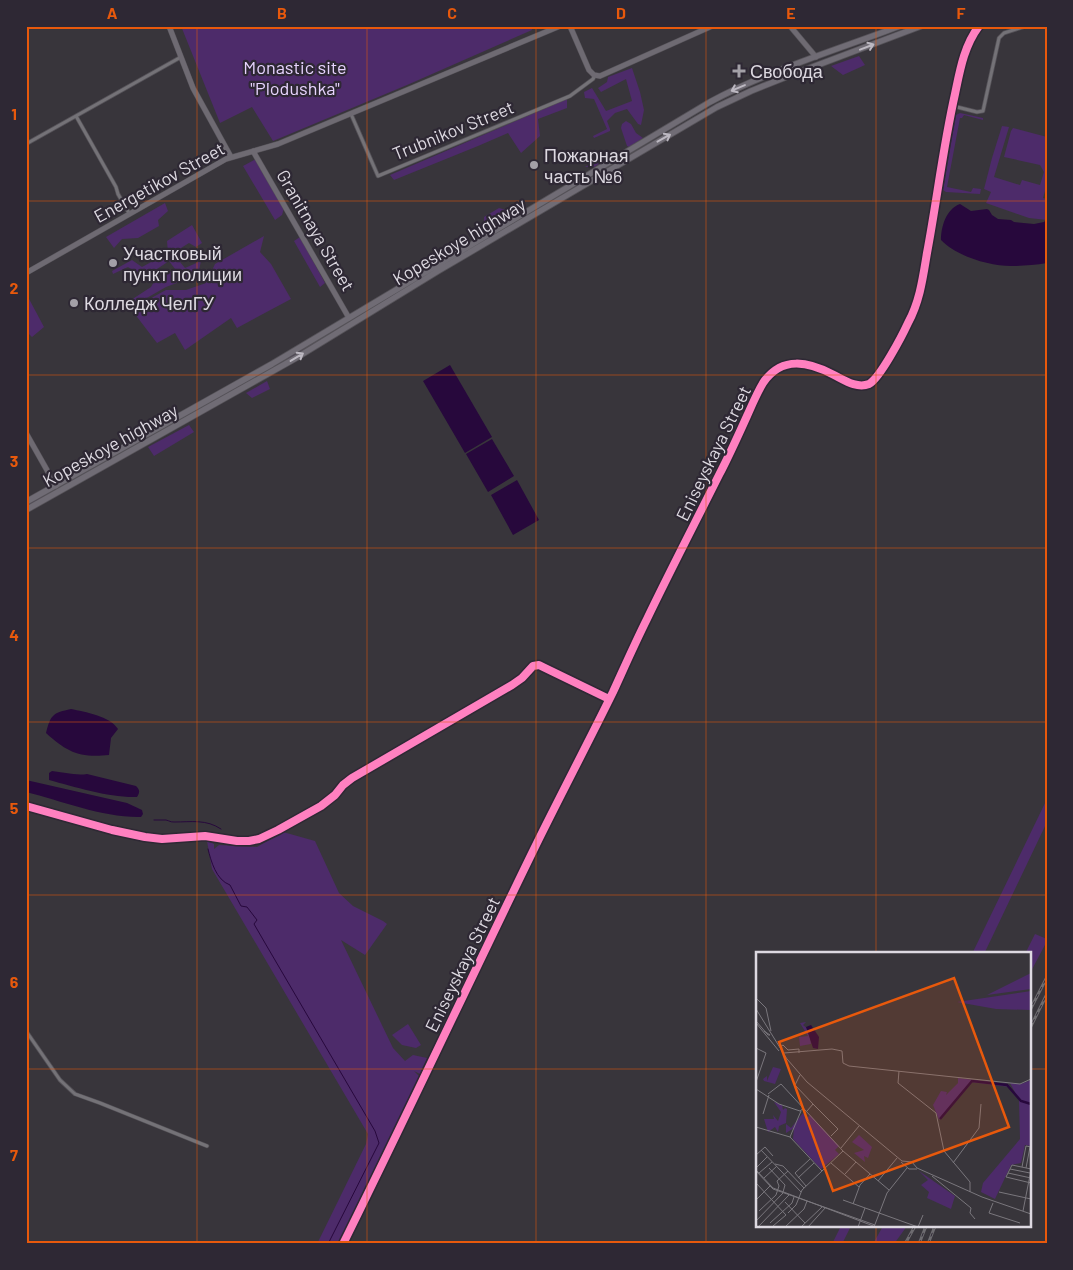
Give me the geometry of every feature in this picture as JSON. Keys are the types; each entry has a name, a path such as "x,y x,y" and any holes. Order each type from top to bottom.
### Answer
{"main road":[{"name":"Kopeskoye highway","path":"545,204 728,92 775,72 900,26"},
{"name":"Kopeskoye highway","path":"26,502 350,320 526,215 717,107 751,91 921,26"},
{"path":"816,58 821,64"},
{"name":"Kopeskoye highway","path":"26,510 296,358 350,320"}],"street":[{"path":"168,26 193,88 230,157"},
{"name":"Energetikov Street","path":"26,273 230,157 278,144 560,26"},
{"path":"570,26 589,70 596,76"},
{"name":"Trubnikov Street","path":"350,113 378,176 570,96 596,76 605,75 712,26"},
{"path":"790,26 816,58"},
{"name":"Eniseyskaya Street","path":"343,1244 764,381 782,366 795,363 814,366 857,385 869,383 874,380 883,368 908,324 919,294 952,106 964,53 975,29 981,26"},
{"name":"Eniseyskaya Street","path":"971,39 981,26"},
{"path":"952,106 977,112 983,111 999,38 1004,33 1026,26"},
{"path":"26,144 181,57"},
{"path":"76,116 129,214"},
{"name":"Granitnaya Street","path":"253,151 350,320"},
{"path":"26,433 56,486"},
{"path":"26,806 112,830 145,837 162,839 205,836 237,841 259,839 328,801 352,778 512,685 522,678 533,666 543,666 609,699"},
{"path":"26,1030 60,1080 75,1094 207,1146"}],"green space":[{"name":"Monastic site \"Plodushka\"","path":"181,26 531,26 532,30 273,141 252,107 220,123"},
{"path":"859,56 865,65 843,75 831,66"},
{"path":"632,68 644,110 641,125 638,124 627,109 615,113 607,121 610,131 594,138 593,136 607,129 594,99 585,98 584,92 592,88 606,111 632,101 626,79 601,92 598,88 607,82 608,77"},
{"path":"567,99 567,108 538,119 540,136 521,153 508,133 394,180 390,175"},
{"path":"960,113 983,118 983,120 964,115 960,118 947,187 971,192 973,188 981,189 980,194 946,192 943,190 956,115"},
{"path":"626,121 643,138 629,147 621,128 622,124"},
{"path":"1002,126 1009,127 994,177 1020,185 1022,180 1040,185 1044,172 1040,165 1004,157 1011,131 1013,128 1047,137 1047,184 1043,198 1047,199 1047,220 1029,218 986,203 991,192 984,189"},
{"path":"613,151 614,155 594,167 585,167"},
{"path":"256,159 284,208 282,215 275,220 243,166"},
{"path":"165,203 168,211 158,220 159,226 138,238 122,239 114,248 106,237"},
{"path":"499,208 506,210 509,217 490,228 484,222 484,217"},
{"path":"192,225 202,243 196,247 189,243 181,248 185,255 180,262 185,268 201,261 198,275 166,287 131,307 128,302 151,287 155,280 175,269 169,261 154,271 155,274 146,279 128,267 113,274 112,271 132,260 142,267 168,253 167,241"},
{"path":"264,236 260,252 271,264 291,299 237,328 231,318 185,350 175,333 157,343 131,309 166,290 186,290 206,283 215,264"},
{"path":"300,237 325,283 320,287 294,241"},
{"path":"28,297 44,327 32,337 26,331 26,298"},
{"path":"334,330 307,348 28,504 307,347"},
{"path":"267,381 270,389 252,398 246,393"},
{"path":"189,425 194,432 154,456 148,447"},
{"path":"1047,799 1047,822 985,952 973,952"},
{"path":"283,832 315,841 339,893 353,906 387,924 365,955 341,940 393,1048 405,1061 413,1055 427,1058 420,1074 414,1071 420,1077 339,1244 317,1244 366,1144 368,1134 212,869 207,841 214,844 214,849 219,845 257,847"},
{"path":"1035,934 1047,939 1030,973 1030,952 1026,952"},
{"path":"408,1024 421,1045 416,1048 402,1045 392,1035"},
{"path":"840,1228 850,1228 842,1244 832,1244"},
{"path":"882,1228 906,1228 894,1244 873,1244"}],"shaded area":[{"path":"960,204 971,211 987,209 998,219 1014,222 1034,224 1044,222 1047,219 1047,263 1002,266 973,259 947,246 941,240 943,224 951,210"},
{"path":"450,365 492,437 465,453 423,381"},
{"path":"492,439 514,476 488,492 466,454"},
{"path":"517,480 539,520 513,535 491,495"},
{"path":"71,709 103,718 118,729 111,738 109,755 89,756 74,752 60,745 46,733 51,718 56,713"},
{"path":"52,771 87,774 136,786 139,792 137,797 127,797 81,789 49,780 49,773"},
{"path":"26,780 127,803 142,810 143,814 141,817 112,815 26,792"}],"waterway":[{"path":"154,820 204,822 221,829"},
{"path":"208,849 218,875 225,883 230,885 241,906 247,907 257,920 254,924 375,1131 379,1143 328,1244"}],"railway":[{"path":"1030,1010 1047,977"},
{"path":"1030,1028 1047,994"},
{"path":"905,1244 914,1228"},
{"path":"919,1244 925,1228"},
{"path":"928,1244 934,1228"}],"cycle path":[{"path":"343,1244 534,849 613,692 763,383 770,374 779,368 787,365 806,364 825,370 855,385 869,384 879,374 901,337 912,315 921,289 947,134 961,67 966,50 979,26"},
{"path":"26,806 112,830 145,837 162,839 205,836 249,841 259,839 278,830 321,806 352,778 512,685 522,678 533,666 539,665 609,699"}],"place":[{"name":"Свобода","path":"739,71"},
{"name":"Пожарная часть №6","path":"534,165"},
{"name":"Участковый пункт полиции","path":"113,263"},
{"name":"Колледж ЧелГУ","path":"74,303"}]}
